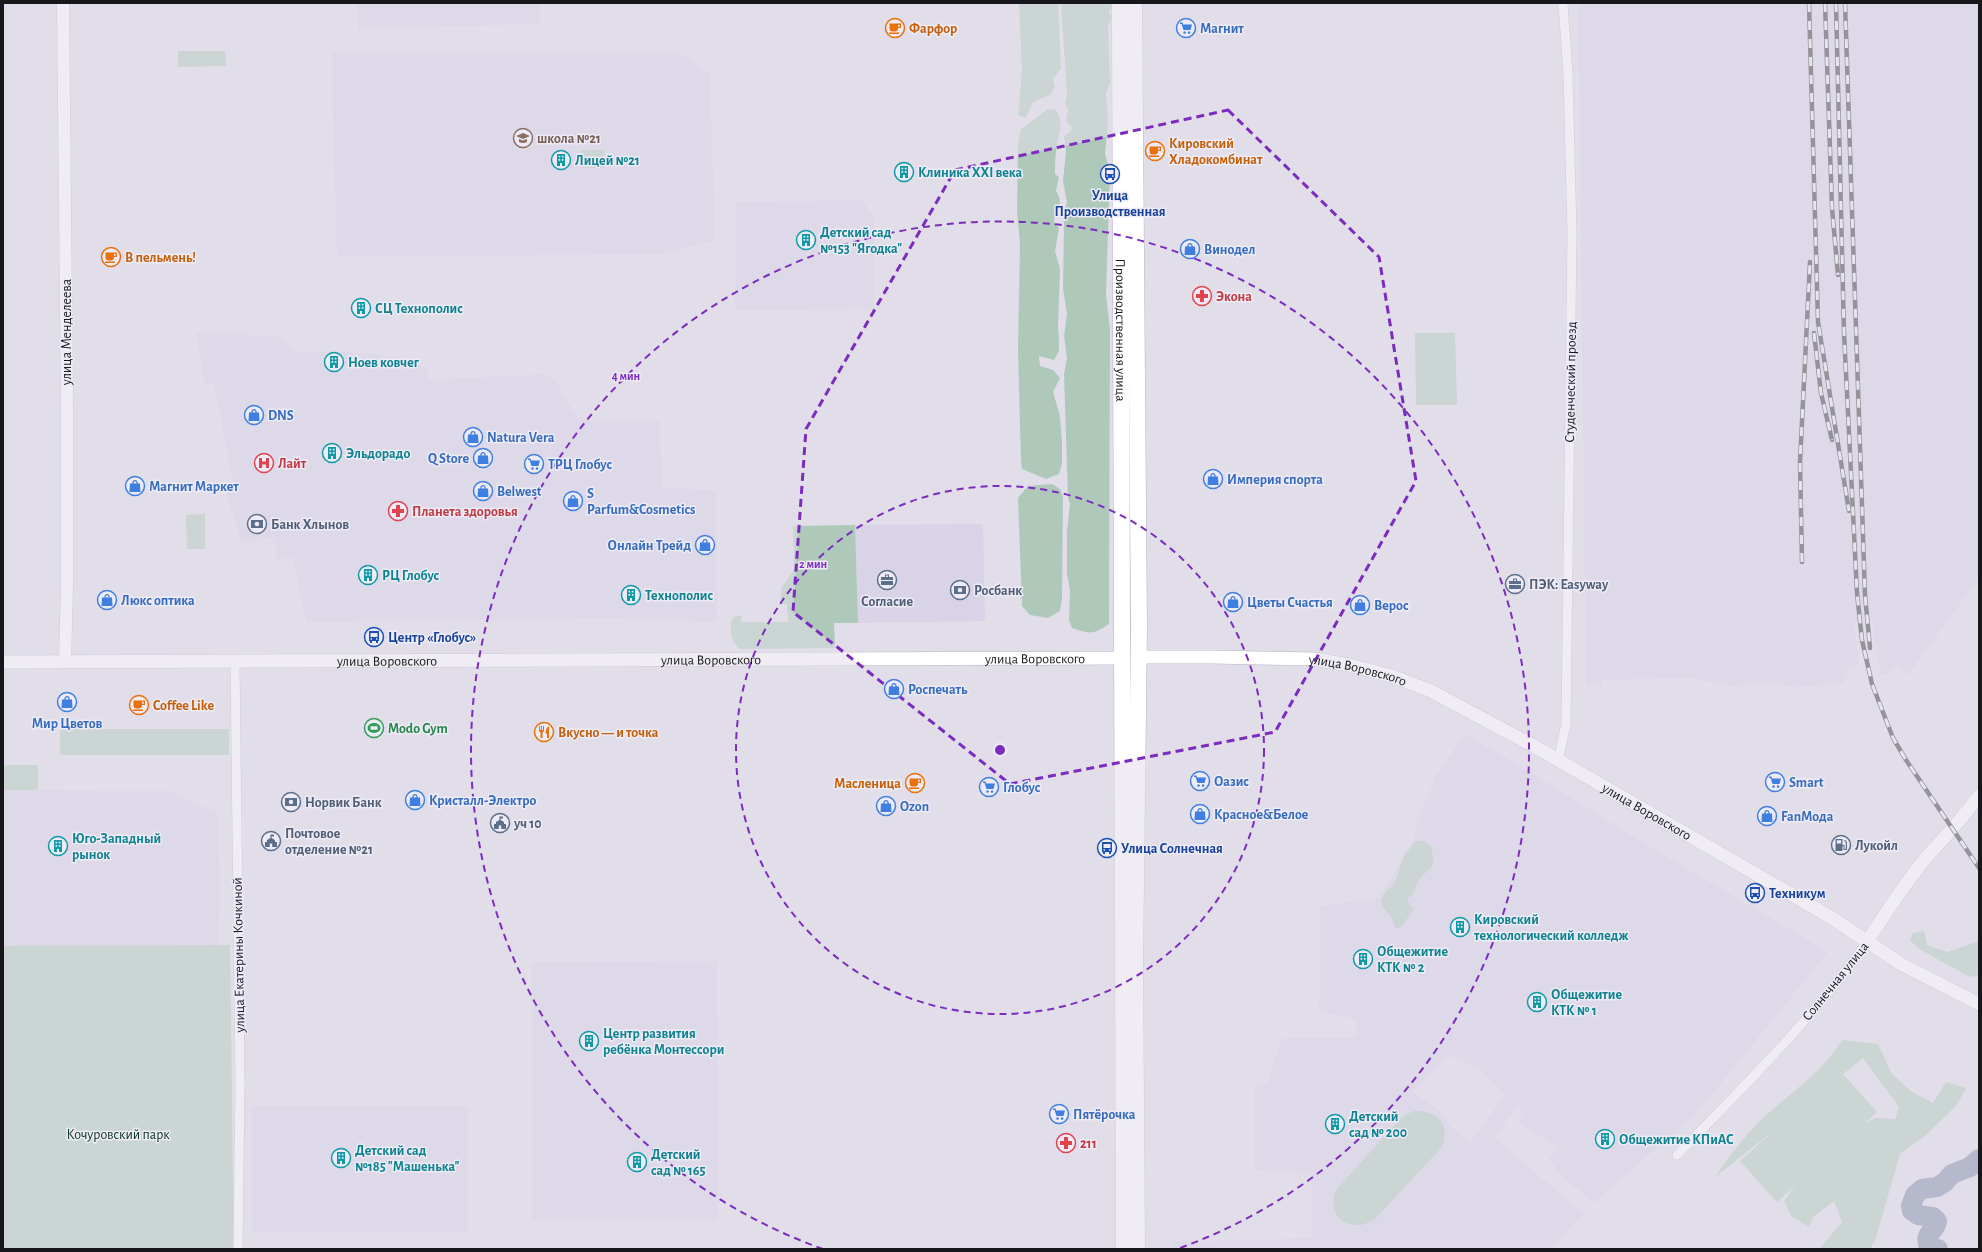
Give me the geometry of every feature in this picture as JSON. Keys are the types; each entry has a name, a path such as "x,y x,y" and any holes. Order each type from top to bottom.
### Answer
{"highway":[{"name":"Производственная улица","path":"1120,3 1124,1249"},
{"name":"Производственная улица","path":"1134,3 1139,658 1135,955 1137,1249"},
{"name":"улица Воровского","path":"1121,658 1139,658"}],"main road":[{"name":"улица Воровского","path":"3,662 1121,658"},
{"name":"улица Воровского","path":"1139,658 1314,659 1349,665 1392,676 1431,691 1475,713 1832,918 1901,964 1921,972 1979,1004"},
{"name":"Солнечная улица","path":"1867,942 1886,912 1927,858 1953,830 1979,796"}],"street":[{"name":"улица Менделеева","path":"63,3 67,410 67,585 65,662"},
{"name":"Студенческий проезд","path":"1558,761 1566,724 1571,264 1568,75 1563,3"},
{"name":"улица Екатерины Кочкиной","path":"235,661 240,1085 238,1249"},
{"name":"Солнечная улица","path":"1677,1155 1778,1051 1852,963 1867,942"}],"highlighted area":[{"path":"1228,110 1379,257 1416,481 1275,732 1010,784 793,612 806,429 955,170"}],"shaded area":[{"path":"357,3 540,3 540,24 358,29"},
{"path":"1578,3 1979,3 1979,578 1908,675 1896,665 1888,674 1881,674 1876,656 1873,620 1854,622 1859,666 1848,669 1842,684 1793,687 1778,683 1730,686 1691,678 1602,680 1602,685 1586,685"},
{"name":"школа №21","path":"331,53 680,53 710,74 715,240 664,254 337,257"},
{"path":"863,200 874,218 874,309 735,310 736,202"},
{"path":"248,332 251,336 280,336 293,351 348,352 398,357 428,369 429,380 546,374 558,384 578,420 659,420 663,487 716,491 717,622 601,618 525,620 411,619 307,623 292,558 276,560 275,537 242,543 226,493 234,488 214,384 205,385 196,333"},
{"path":"983,524 985,621 858,623 855,525"},
{"path":"1465,734 1828,952 1697,1113 1594,1203 1561,1176 1549,1159 1557,1147 1518,1123 1524,1113 1517,1106 1495,1138 1584,1214 1550,1249 1173,1249 1173,1242 1312,1238 1311,1174 1255,1170 1255,1084 1267,1083 1281,1041 1285,1038 1356,1038 1355,1019 1319,1011 1320,906 1379,898 1415,837 1416,822 1436,776","holes":["1449,1056 1479,1069 1505,1094 1470,1143 1451,1127 1442,1112 1413,1092"]},
{"name":"Юго-Западный рынок","path":"3,790 170,791 218,813 220,899 218,945 3,946"},
{"path":"717,961 718,1220 532,1221 531,962"},
{"path":"252,1106 468,1106 468,1232 252,1232"}],"green space":[{"path":"1019,3 1058,3 1061,68 1053,79 1055,86 1050,95 1033,102 1026,118 1018,115 1022,71"},
{"path":"1061,3 1112,3 1109,13 1112,18 1108,24 1110,83 1106,93 1108,125 1105,154 1110,172 1106,294 1110,330 1109,624 1095,632 1087,632 1072,628 1069,620 1070,590 1067,574 1067,531 1070,504 1068,498 1064,374 1067,358 1064,336 1067,314 1063,288 1064,222 1066,218 1064,211 1067,203 1063,181 1066,151 1064,136 1071,131 1072,128 1066,121 1068,109 1065,105 1067,94"},
{"path":"178,51 225,51 226,66 178,67"},
{"path":"1048,109 1056,110 1060,120 1055,174 1059,177 1056,191 1059,196 1060,204 1054,222 1059,228 1055,251 1060,269 1058,327 1059,351 1054,360 1039,356 1040,366 1053,370 1060,378 1053,392 1060,416 1062,464 1059,474 1046,479 1022,469 1021,462 1018,349 1020,244 1017,212 1018,144 1021,129"},
{"path":"582,150 604,150 604,168 582,168"},
{"path":"1415,333 1455,333 1457,405 1416,405"},
{"path":"1052,484 1060,489 1063,497 1062,598 1060,611 1048,618 1030,615 1022,606 1018,498 1028,486"},
{"path":"205,514 205,549 187,549 186,515"},
{"path":"855,525 858,623 834,623 835,648 740,649 734,643 731,634 731,622 734,617 741,615 741,622 788,622 787,604 780,604 781,589 794,569 793,526"},
{"path":"60,729 229,729 229,755 60,755"},
{"path":"3,765 38,765 38,790 3,790"},
{"path":"1416,841 1424,841 1431,846 1434,863 1419,880 1414,892 1408,898 1407,902 1414,909 1401,927 1395,928 1391,917 1382,906 1381,901 1386,891 1394,885 1404,856"},
{"path":"1924,931 1927,945 1947,952 1979,941 1979,975 1970,977 1919,949 1910,940 1913,933"},
{"name":"Кочуровский парк","path":"230,945 234,1249 3,1249 3,946"},
{"path":"1842,1040 1878,1044 1892,1074 1912,1092 1933,1103 1946,1082 1966,1088 1956,1106 1926,1135 1900,1154 1875,1241 1870,1249 1819,1249 1842,1222 1834,1201 1814,1216 1809,1227 1792,1217 1784,1201 1795,1186 1777,1202 1740,1161 1776,1129 1715,1177 1734,1150 1756,1125 1819,1069","holes":["1863,1058 1899,1107 1895,1119 1875,1118 1864,1124 1877,1112 1843,1074"]},
{"path":"1414,1111 1429,1113 1440,1120 1445,1132 1442,1147 1375,1219 1361,1225 1353,1225 1341,1220 1334,1210 1333,1204 1336,1190 1403,1116"}],"waterway":[{"path":"1938,1249 1929,1247 1927,1238 1937,1221 1933,1217 1918,1215 1912,1211 1911,1206 1915,1195 1922,1189 1937,1187 1945,1182 1952,1174 1970,1167 1979,1159"}],"railway":[{"path":"1809,3 1818,322 1849,511"},
{"path":"1825,3 1832,208 1838,275"},
{"path":"1836,3 1844,333 1857,593 1862,640 1872,684 1893,738 1906,760 1979,868"},
{"path":"1845,3 1865,595 1870,648"},
{"path":"1802,562 1800,462 1810,262"},
{"path":"1814,333 1821,393 1832,440"}],"place":[{"name":"Фарфор","path":"895,28"},
{"name":"Магнит","path":"1186,28"},
{"name":"школа №21","path":"523,138"},
{"name":"Кировский Хладокомбинат","path":"1155,151"},
{"name":"Лицей №21","path":"561,160"},
{"name":"Клиника XXI века","path":"904,172"},
{"name":"Улица Производственная","path":"1110,174"},
{"name":"Детский сад №153 \"Ягодка\"","path":"806,240"},
{"name":"Винодел","path":"1190,249"},
{"name":"В пельмень!","path":"111,257"},
{"name":"Экона","path":"1202,296"},
{"name":"СЦ Технополис","path":"361,308"},
{"name":"Ноев ковчег","path":"334,362"},
{"name":"DNS","path":"254,415"},
{"name":"Natura Vera","path":"473,437"},
{"name":"Эльдорадо","path":"332,453"},
{"name":"Q Store","path":"483,458"},
{"name":"Лайт","path":"264,463"},
{"name":"ТРЦ Глобус","path":"534,464"},
{"name":"Империя спорта","path":"1213,479"},
{"name":"Магнит Маркет","path":"135,486"},
{"name":"Belwest","path":"483,491"},
{"name":"S Parfum&Cosmetics","path":"573,501"},
{"name":"Планета здоровья","path":"398,511"},
{"name":"Банк Хлынов","path":"257,524"},
{"name":"Онлайн Трейд","path":"705,545"},
{"name":"РЦ Глобус","path":"368,575"},
{"name":"Согласие","path":"887,580"},
{"name":"ПЭК: Easyway","path":"1515,584"},
{"name":"Росбанк","path":"960,590"},
{"name":"Технополис","path":"631,595"},
{"name":"Люкс оптика","path":"107,600"},
{"name":"Цветы Счастья","path":"1233,602"},
{"name":"Верос","path":"1360,605"},
{"name":"Центр «Глобус»","path":"374,637"},
{"name":"Роспечать","path":"894,689"},
{"name":"Мир Цветов","path":"67,702"},
{"name":"Coffee Like","path":"139,705"},
{"name":"Modo Gym","path":"374,728"},
{"name":"Вкусно — и точка","path":"544,732"},
{"name":"Оазис","path":"1200,781"},
{"name":"Smart","path":"1775,782"},
{"name":"Масленица","path":"915,783"},
{"name":"Глобус","path":"989,787"},
{"name":"Кристалл-Электро","path":"415,800"},
{"name":"Норвик Банк","path":"291,802"},
{"name":"Ozon","path":"886,806"},
{"name":"Красное&Белое","path":"1200,814"},
{"name":"FanМода","path":"1767,816"},
{"name":"уч 10","path":"500,823"},
{"name":"Почтовое отделение №21","path":"271,841"},
{"name":"Лукойл","path":"1841,845"},
{"name":"Юго-Западный рынок","path":"58,846"},
{"name":"Улица Солнечная","path":"1107,848"},
{"name":"Техникум","path":"1755,893"},
{"name":"Кировский технологический колледж","path":"1460,927"},
{"name":"Общежитие КТК № 2","path":"1363,959"},
{"name":"Общежитие КТК № 1","path":"1537,1002"},
{"name":"Центр развития ребёнка Монтессори","path":"589,1041"},
{"name":"Пятёрочка","path":"1059,1114"},
{"name":"Детский сад № 200","path":"1335,1124"},
{"name":"Общежитие КПиАС","path":"1605,1139"},
{"name":"211","path":"1066,1143"},
{"name":"Детский сад №185 \"Машенька\"","path":"341,1158"},
{"name":"Детский сад № 165","path":"637,1162"}]}
